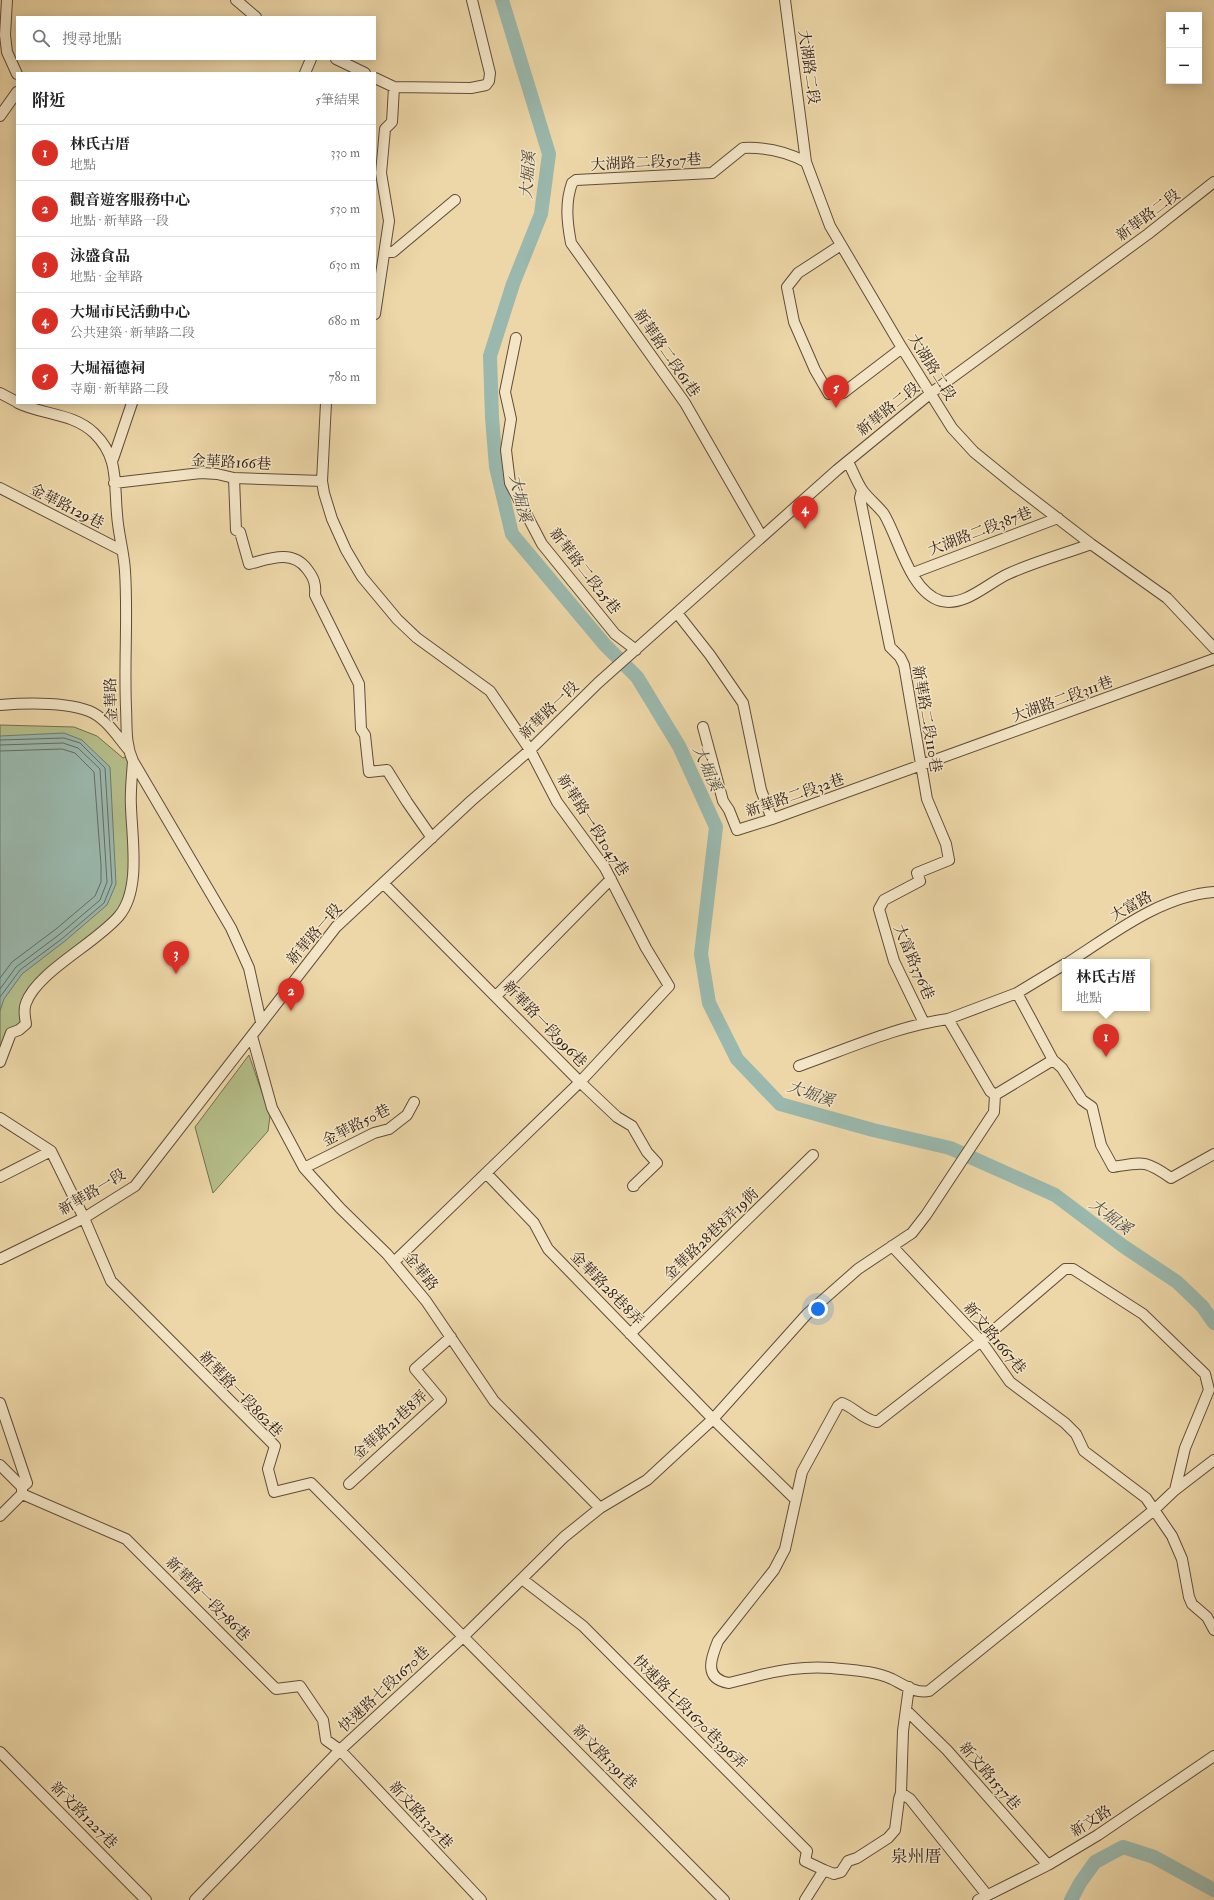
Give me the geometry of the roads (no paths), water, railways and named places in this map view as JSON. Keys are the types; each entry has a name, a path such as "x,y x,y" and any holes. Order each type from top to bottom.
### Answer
{"street":[{"path":"7,0 5,35 7,52 16,72"},
{"path":"236,0 255,16"},
{"path":"376,78 394,87 471,88 486,85 489,81 490,73 472,0"},
{"name":"大湖路二段","path":"785,0 806,162 830,226 902,348 952,428 974,452 1091,544 1167,598 1214,648"},
{"path":"305,72 311,60"},
{"path":"338,60 363,72"},
{"path":"376,308 386,252 389,221 381,173 385,129 392,122 394,87"},
{"path":"0,116 16,93"},
{"name":"大湖路二段507巷","path":"572,183 576,180 712,173 743,148 768,149 796,157 806,162"},
{"name":"新華路二段","path":"636,650 848,462 931,393 1148,234 1214,182"},
{"name":"新華路二段61巷","path":"572,183 566,219 571,243 685,403 762,537"},
{"path":"386,252 393,252 455,200"},
{"path":"841,245 798,273 787,287 794,322 815,370 828,394 843,393 902,348"},
{"name":"新華路二段25巷","path":"516,338 505,392 511,419 506,450 510,483 542,544 615,634 636,650"},
{"name":"金華路","path":"0,393 16,402"},
{"name":"金華路","path":"24,404 42,407 64,416 92,431 104,444 113,460 121,550 125,570 125,680 128,749 133,761 231,928 249,968 261,1022"},
{"path":"113,460 132,404"},
{"name":"新華路一段1047巷","path":"326,404 322,482 332,519 346,550 362,577 397,619 417,638 490,691 530,750 557,802 605,868 646,948 669,986 580,1082"},
{"path":"848,462 862,490 884,514 894,539 913,573 928,594 942,601 957,600 972,596 1007,574 1091,544"},
{"name":"金華路166巷","path":"114,483 201,473 217,474 234,478 322,482"},
{"path":"234,478 236,530 240,532 244,542 249,564 269,558 292,558 304,566 311,575 315,581 315,595 359,684 361,729 365,735 369,772 387,770 432,838"},
{"name":"金華路129巷","path":"0,488 121,550"},
{"name":"新華路二段110巷","path":"862,490 860,498 890,647 900,657 904,665 920,766 927,799 946,844 949,860"},
{"name":"大湖路二段387巷","path":"913,573 1058,518"},
{"path":"677,613 710,654 743,704 761,790 772,819"},
{"name":"新華路一段","path":"0,1259 84,1218 135,1186 336,927 530,750 607,675 636,650"},
{"name":"大湖路二段311巷","path":"920,766 1214,660"},
{"path":"0,705 63,705 90,711 111,727 128,749"},
{"name":"新華路二段32巷","path":"703,727 723,801 729,810 737,830 920,766"},
{"path":"0,1062 11,1033 19,1030 26,1024 24,1012 25,1004 42,979 92,941 119,916 128,902 133,868 130,805 133,761"},
{"name":"大富路376巷","path":"924,1023 894,961 879,909 884,900 920,881 917,873 949,860"},
{"path":"496,996 611,879"},
{"name":"新華路一段996巷","path":"383,883 580,1082 617,1117 632,1126 647,1152 657,1163 634,1186"},
{"name":"大富路","path":"1074,959 1122,927 1157,908 1196,893 1214,892"},
{"path":"799,1066 924,1023 948,1019 1018,993 1062,966"},
{"path":"1018,993 1053,1060 1062,1068 1082,1100 1092,1106 1101,1145 1113,1167 1140,1163 1153,1165 1171,1178 1214,1154"},
{"path":"948,1019 994,1095 1053,1060"},
{"name":"金華路","path":"252,1036 272,1108 304,1168 340,1208 394,1262 426,1301 494,1401 600,1508"},
{"path":"394,1262 580,1082"},
{"name":"快速路七段1670巷","path":"195,1900 340,1750 464,1636 564,1537 600,1508 647,1480 713,1419 807,1314 858,1269 912,1233 950,1180 994,1112 994,1095"},
{"name":"金華路50巷","path":"304,1168 374,1133 389,1129 407,1115 414,1102"},
{"path":"0,1118 51,1151 84,1218"},
{"path":"0,1177 51,1151"},
{"name":"金華路28巷8弄19衖","path":"630,1334 813,1155"},
{"name":"金華路28巷8弄","path":"486,1173 534,1223 548,1249 713,1419 795,1500"},
{"name":"新華路一段862巷","path":"84,1218 111,1281 275,1446 268,1469 274,1492 311,1483 464,1636"},
{"name":"新文路1667巷","path":"892,1246 981,1341 1010,1382 1076,1434 1084,1451 1146,1498 1172,1536 1182,1559 1189,1597 1192,1604 1207,1617 1214,1630"},
{"path":"1174,1490 1185,1448 1209,1390 1205,1374 1143,1314 1073,1269 1066,1269 981,1341 877,1422 863,1418 847,1405 842,1404 838,1406 802,1472 795,1500 794,1516 785,1549 774,1570 718,1641 713,1653 711,1669 712,1674 723,1682 729,1683 784,1671 826,1668 876,1674 890,1678 909,1688 923,1692 929,1691 1154,1510 1174,1490 1214,1460"},
{"name":"金華路21巷8弄","path":"349,1484 441,1400 415,1369 450,1337"},
{"path":"0,1403 27,1483 0,1516"},
{"name":"新華路一段786巷","path":"0,1465 22,1491 126,1539 276,1690 300,1686 322,1720 326,1740 340,1750"},
{"name":"快速路七段1670巷396弄","path":"522,1580 583,1626 807,1851 805,1861 824,1870"},
{"name":"新文路1391巷","path":"464,1636 724,1900"},
{"path":"805,1900 824,1870 834,1874 841,1872 848,1861 857,1858 888,1838 895,1830 901,1794 903,1731 909,1688"},
{"name":"新文路1537巷","path":"906,1710 948,1750 1048,1864"},
{"name":"新文路1327巷","path":"340,1750 481,1900"},
{"name":"新文路1227巷","path":"0,1752 146,1900"},
{"name":"新文路","path":"983,1898 1048,1864 1098,1835 1214,1756"},
{"path":"901,1794 910,1799 983,1898"}],"water":[{"path":"64,733 82,740 110,767 116,884 107,905 65,941 22,974 4,999 0,1011 0,736"}],"waterway":[{"name":"大堀溪","path":"502,0 549,154 541,214 513,284 490,356 492,417 496,467 512,534 605,645 637,677 679,746 716,827 701,954 709,1003 737,1059 780,1104 873,1130 950,1148 1055,1195 1123,1246 1177,1282 1202,1306 1214,1323"},
{"path":"1071,1900 1080,1883 1095,1862 1123,1847 1154,1857 1214,1890"}],"place":[{"name":"大堀福德祠","path":"836,408"},
{"name":"大堀市民活動中心","path":"805,529"},
{"name":"泳盛食品","path":"176,974"},
{"name":"觀音遊客服務中心","path":"291,1011"},
{"name":"林氏古厝","path":"1106,1057"}],"district":[{"name":"泉州厝","path":"916,1856"}]}
